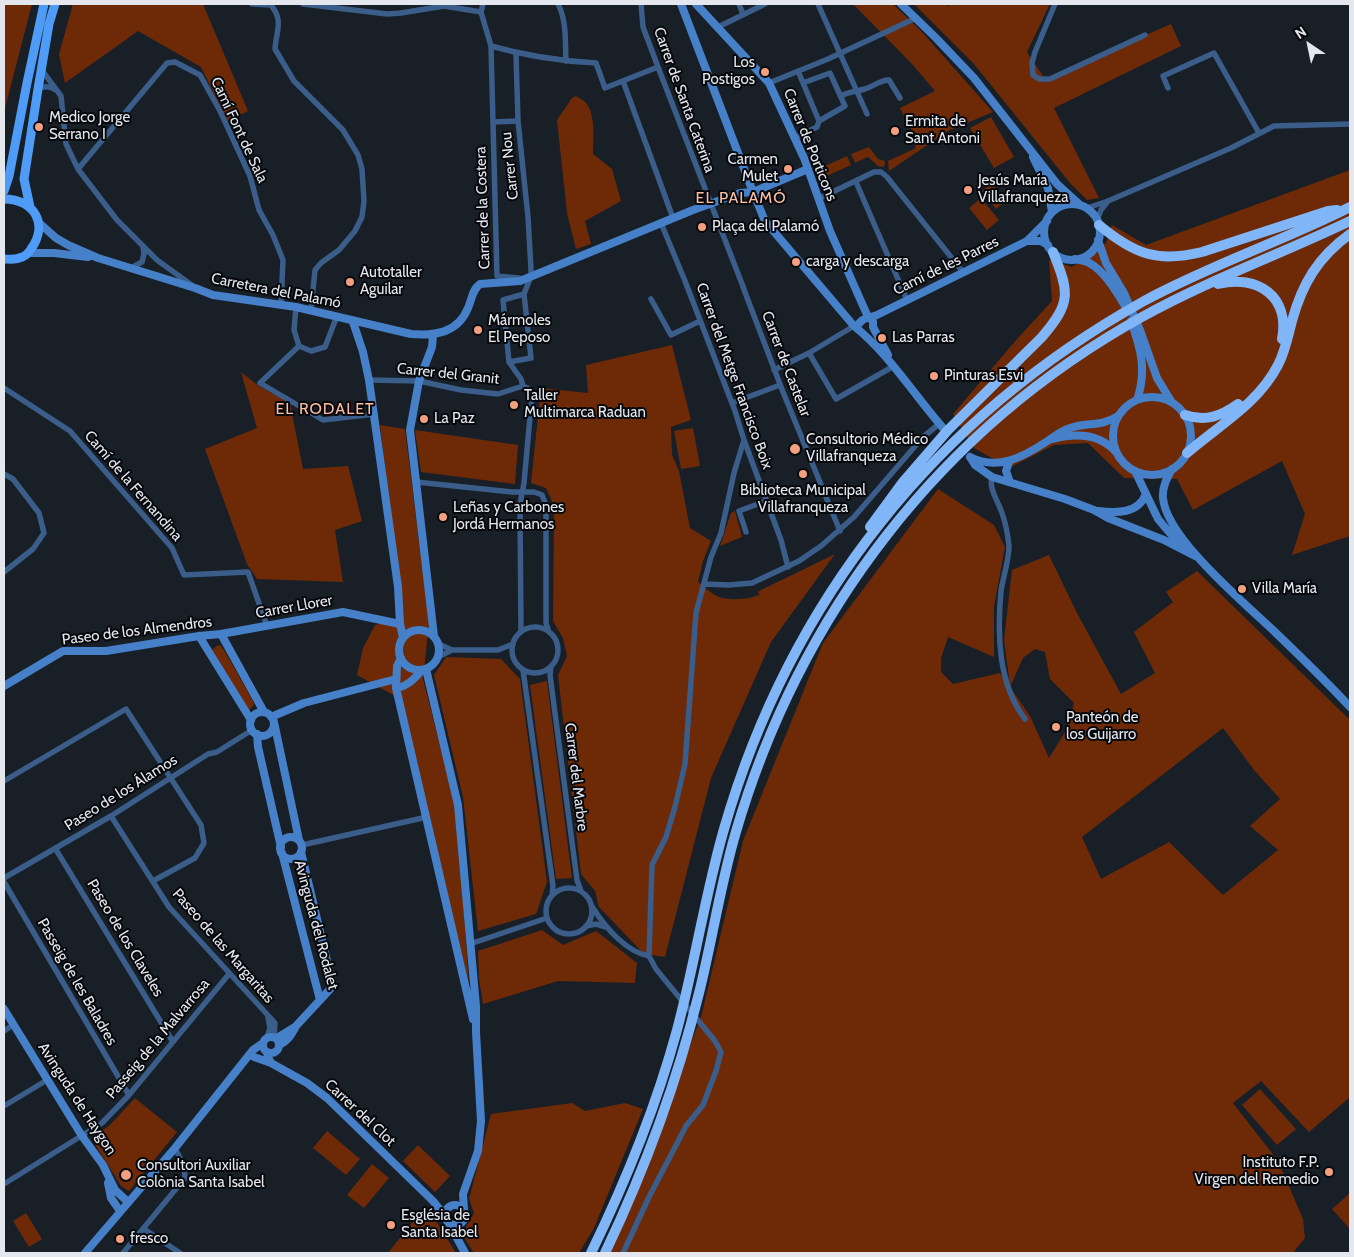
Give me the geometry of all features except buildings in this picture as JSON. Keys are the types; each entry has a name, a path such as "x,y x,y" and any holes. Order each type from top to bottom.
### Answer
{"highway":[{"path":"1098,223 1113,236 1141,252 1167,258 1202,252 1328,211 1350,207"},
{"path":"591,1253 631,1166 662,1082 692,973 722,837 757,733 770,701 801,640 844,571 890,511 940,456 967,429 1023,382 1100,327 1158,294 1215,266 1315,225 1350,207"},
{"path":"605,1253 638,1180 674,1082 699,993 735,834 771,731 807,656 851,584 896,523 948,464 975,438 1060,370 1105,339 1164,305 1350,221"},
{"path":"1187,453 1249,404 1266,384 1278,365 1300,294 1309,277 1329,251 1350,234"},
{"path":"844,571 852,550 902,482 958,419 1057,320 1063,308 1066,294 1063,275 1051,248"},
{"path":"1185,416 1211,419 1230,410 1251,394 1268,373 1274,361 1283,329 1282,311 1276,301 1261,286 1239,280 1198,289"}],"main road":[{"path":"4,191 10,176 44,4"},
{"path":"30,207 24,179 41,69 49,24 55,4"},
{"path":"4,200 16,200 30,207 37,216 39,233 38,240 28,253 20,258 4,259"}],"street":[{"path":"252,4 272,4 279,25 275,49 294,81 343,130 358,155 362,169 364,201 362,217 355,231 339,250 320,263 315,270 311,310"},
{"path":"303,4 387,14 444,6 480,12 483,4"},
{"path":"558,4 562,11 564,23 566,61"},
{"name":"Carrer de Santa Caterina","path":"641,4 644,26 658,67 722,234"},
{"name":"Carrer de Porticons","path":"696,4 769,82 808,169 844,266 873,320 893,365"},
{"path":"739,4 743,14"},
{"path":"718,27 765,4"},
{"path":"818,4 867,114"},
{"path":"901,4 974,78 1058,184 1084,207 1098,223"},
{"path":"1055,4 1032,63 1033,75 1039,80 1050,79 1145,35"},
{"path":"685,5 752,192 770,227 856,327 864,333 893,365 942,427 922,437 871,498 840,531 821,546 788,567 752,583 729,585 705,584"},
{"name":"Carrer de la Costera","path":"480,12 491,46 497,276 521,278 531,276"},
{"path":"769,82 840,53 916,18"},
{"path":"491,46 516,54 596,63 605,88 658,67"},
{"path":"1168,88 1163,76 1214,53 1259,133"},
{"name":"Carrer Nou","path":"516,54 518,121 531,276"},
{"name":"Camí Font de Sala","path":"78,169 167,63 175,62 200,75 220,112 250,176 259,210 273,235 283,260 281,304"},
{"path":"41,69 61,96 66,144 78,169 117,220 143,247 156,260 195,288"},
{"path":"795,138 818,127 819,121 798,71"},
{"path":"803,83 830,73 845,106 819,121"},
{"path":"840,96 864,89 883,80 889,80 900,98"},
{"path":"623,81 673,218"},
{"path":"38,89 50,86 58,90"},
{"path":"493,122 518,121"},
{"path":"1051,248 1044,233 1047,221 1052,212 1065,205 1084,207 1108,201 1230,148 1274,126 1350,124"},
{"path":"1030,148 1048,188 1052,212"},
{"path":"509,362 531,358 524,294 531,276 740,192 752,192 808,169"},
{"path":"818,200 878,171 887,177 963,272"},
{"path":"856,182 907,300"},
{"path":"1049,440 1074,435 1093,437 1110,445 1128,467 1142,474 1158,475 1172,469 1181,462 1187,453 1191,434 1185,416 1172,403 1157,378 1140,330 1124,293 1106,263 1098,240 1098,223 1101,210 1108,201"},
{"name":"Camí de les Parres","path":"873,320 907,300 1027,241 1047,221"},
{"name":"Carretera del Palamó","path":"38,222 56,238 98,258 213,295 296,306 353,322 411,334 433,335 453,329 468,309 474,290 484,282 513,281 531,276"},
{"name":"Carrer del Metge Francisco Boix","path":"661,223 732,403 788,567"},
{"name":"Carrer de Castelar","path":"722,234 774,370 840,531"},
{"path":"1075,259 1082,258 1092,251 1098,240"},
{"path":"1027,241 1041,241 1064,258 1091,264 1101,272 1122,301 1137,337 1143,365 1143,382 1137,400"},
{"path":"131,268 142,262 143,247"},
{"name":"Carretera del Palamó","path":"28,253 54,252 98,258"},
{"path":"521,632 520,504 524,483 532,395 509,362 503,300 524,294"},
{"path":"651,299 671,335 700,321"},
{"path":"296,306 294,330 299,346 311,352 325,347 337,316"},
{"path":"774,370 856,327 858,323 873,320"},
{"path":"864,333 867,333 873,320"},
{"path":"353,322 363,352 369,380 398,587 400,624 403,637"},
{"path":"433,335 432,347 419,381 410,430 434,636 439,644 452,650 498,650 512,644 521,632 532,627 544,628 549,632 558,648 552,666 535,673 524,670 515,662 512,644"},
{"path":"299,346 260,383 322,420 374,414"},
{"path":"809,353 836,399 893,365"},
{"name":"Carrer del Granit","path":"369,380 419,381 461,390 498,394 524,386"},
{"path":"732,403 780,385"},
{"name":"Camí de la Fernandina","path":"4,388 70,431 172,548 184,575 248,572 267,626"},
{"path":"1117,454 1113,439 1115,422 1124,409 1137,400 1155,397 1172,403"},
{"path":"1119,415 1099,424 1072,427 1059,432 1027,454 1009,462 982,462 970,457 975,465 992,477 1049,493 1094,510 1108,518 1164,540 1197,557"},
{"path":"623,1253 686,1126 703,1104 721,1052 715,1041 656,969 649,956 652,865 668,830 685,764 696,613 711,557 721,533 734,473 744,440"},
{"path":"1009,462 1006,471 1010,482"},
{"path":"1172,469 1163,489 1165,508 1174,527 1197,557 1350,701"},
{"path":"1135,471 1158,519 1171,536 1189,553"},
{"path":"4,474 12,479 39,513 44,533 33,549 4,572"},
{"path":"992,477 991,484 1003,516 1009,547 1001,591 999,637 1002,664 1016,707 1025,719"},
{"path":"416,482 534,492 542,495 546,505 546,623 549,632"},
{"path":"1094,510 1128,511 1140,505 1146,494"},
{"path":"746,532 739,511 766,501"},
{"name":"Carrer Llorer","path":"221,634 343,612 400,624"},
{"path":"434,636 421,629 409,632 403,637 400,643 401,658 398,666 396,688 476,1032"},
{"path":"199,636 251,720 255,732 268,734 273,729 272,719 264,712 221,634"},
{"name":"Paseo de los Almendros","path":"4,686 63,651 106,651 221,634"},
{"path":"396,688 410,683 434,663 438,657 439,644"},
{"path":"438,657 452,650"},
{"path":"498,650 513,657"},
{"path":"1297,653 1350,707"},
{"path":"401,658 414,670 424,670"},
{"name":"Carrer del Marbre","path":"552,666 550,675 577,880 581,891"},
{"path":"424,670 458,805 476,1006 482,1121 478,1151 462,1194 447,1208 447,1220 453,1225 461,1223"},
{"path":"524,670 552,896"},
{"path":"272,719 304,703 396,679"},
{"path":"4,781 126,709 201,825 204,843 195,858 153,880"},
{"path":"251,720 254,715 264,712"},
{"name":"Avinguda del Rodalet","path":"272,719 333,986 320,1000"},
{"name":"Avinguda del Rodalet","path":"255,732 281,850 320,1000"},
{"name":"Paseo de los Álamos","path":"4,878 112,816 208,754 216,752 255,732"},
{"name":"Paseo de las Margaritas","path":"112,816 169,907 275,1023 293,1028"},
{"path":"301,846 289,837 283,840 281,850 287,858 294,858 301,846 427,817"},
{"name":"Paseo de los Claveles","path":"55,848 172,1042"},
{"name":"Passeig de les Baladres","path":"4,882 129,1095"},
{"path":"592,906 591,917 586,926 579,932 569,934 560,932 552,926 547,918 548,902 557,892 569,888 581,891 590,900 592,906 608,928 634,952 649,956"},
{"path":"470,944 547,918"},
{"path":"586,926 596,924 608,928"},
{"name":"Passeig de la Malvarrosa","path":"4,1184 102,1123 129,1095 230,974"},
{"path":"85,1253 251,1057 253,1050 285,1042 293,1033 293,1028 320,1000"},
{"name":"Avinguda de Haygon","path":"4,1009 9,1028"},
{"name":"Avinguda de Haygon","path":"4,1015 9,1028 104,1175 110,1187 111,1198 120,1211"},
{"name":"Paseo de las Margaritas","path":"268,1016 271,1044"},
{"name":"Paseo de las Margaritas","path":"271,1044 275,1023"},
{"path":"271,1044 275,1059 274,1064"},
{"name":"Carrer del Clot","path":"251,1057 274,1064 327,1098 433,1201 447,1220 465,1253"},
{"path":"4,1106 45,1081"},
{"name":"Avinguda de Haygon","path":"80,1137 103,1165 115,1190 128,1202"},
{"path":"123,1253 185,1178 184,1166 175,1148"},
{"path":"458,1242 461,1223 465,1217 462,1194"},
{"name":"Carrer del Clot","path":"433,1201 452,1205"},
{"path":"452,1205 460,1206 464,1210"},
{"path":"144,1228 180,1253"}],"shaded area":[{"path":"4,4 32,4 4,112"},
{"path":"73,4 203,4 248,111 227,121 201,67 138,31 65,83 59,54"},
{"path":"853,4 893,4 922,32 993,112 948,131 889,171 888,161 916,148 908,133 910,131 915,137 900,108 935,91 912,64"},
{"path":"914,4 943,4 948,6 949,4 1050,4 1027,52 1045,79 1171,24 1181,46 1054,108 1099,198 1087,200 1070,183 974,64"},
{"path":"576,96 585,102 591,114 593,154 612,169 621,201 585,221 591,244 576,249 567,213 557,120 572,98"},
{"path":"991,117 1014,157 994,168 970,128"},
{"path":"869,147 878,159 885,161 884,167 878,166 868,157 855,163 851,154"},
{"path":"847,156 851,165 818,180 814,171"},
{"path":"1350,170 1350,536 1292,555 1305,514 1282,461 1193,510 1177,479 1124,478 1088,443 1054,445 1009,468 974,448 953,414 1052,301 1049,260 1072,267 1106,243 1112,225 1146,245"},
{"path":"992,183 1006,201 996,209 982,191"},
{"path":"981,198 999,220 987,230 969,208"},
{"path":"672,345 691,420 671,427 672,455 679,471 690,528 711,541 703,561 698,582 721,598 751,598 760,594 757,592 835,554 771,642 711,778 665,957 644,954 599,907 595,891 581,874 558,675 567,656 563,638 553,621 554,506 546,488 531,483 541,388 588,393 586,365"},
{"path":"241,372 259,386 290,403 303,469 348,466 362,521 335,530 343,582 257,579 247,564 205,449 257,428"},
{"path":"380,425 405,429 429,623 423,679 456,808 469,983 395,696 357,675 363,648 375,625 403,619"},
{"path":"693,428 700,466 681,469 674,431"},
{"path":"415,430 518,445 515,484 421,472"},
{"path":"938,489 994,525 1005,547 994,607 994,657 948,637 941,658 941,672 953,684 1000,673 1010,686 1004,640 1012,570 1049,555 1077,613 1121,694 1155,673 1134,632 1173,602 1166,592 1197,571 1350,720 1350,1097 1309,1132 1261,1081 1233,1103 1278,1161 1303,1219 1305,1238 1293,1253 610,1253 701,1017 743,841 823,643","holes":["1035,649 1045,652 1050,679 1074,703 1067,729 1049,758 1030,716 1010,687 1023,658","1223,728 1254,770 1280,799 1250,826 1278,850 1223,895 1169,842 1101,879 1082,837"]},
{"path":"735,511 742,537 720,546 731,513"},
{"path":"218,645 224,650 253,701 254,705 249,710 212,650"},
{"path":"446,657 501,659 520,679 547,882 536,914 478,931 463,797 434,675"},
{"path":"547,681 572,878 556,879 530,685"},
{"path":"542,930 563,945 596,931 637,963 635,983 558,981 483,1004 479,979 478,951"},
{"path":"1260,1089 1296,1129 1277,1145 1242,1105"},
{"path":"135,1098 177,1132 129,1191 121,1186 91,1138 110,1125"},
{"path":"572,1103 585,1111 625,1103 643,1109 594,1228 579,1253 474,1253 462,1234 474,1213 469,1199 491,1114"},
{"path":"327,1131 360,1159 346,1175 313,1148"},
{"path":"418,1145 450,1176 435,1192 403,1161"},
{"path":"372,1164 389,1178 364,1208 347,1195"},
{"path":"1349,1194 1350,1196 1350,1229 1332,1209"},
{"path":"424,1207 434,1218 456,1253 388,1253"},
{"path":"26,1213 42,1239 29,1247 13,1221"}],"place":[{"name":"Los Postigos","path":"765,72"},
{"name":"Medico Jorge Serrano I","path":"39,127"},
{"name":"Ermita de Sant Antoni","path":"895,131"},
{"name":"Carmen Mulet","path":"788,169"},
{"name":"Jesús María Villafranqueza","path":"968,190"},
{"name":"Plaça del Palamó","path":"702,227"},
{"name":"carga y descarga","path":"796,262"},
{"name":"Autotaller Aguilar","path":"350,282"},
{"name":"Mármoles El Peposo","path":"478,330"},
{"name":"Las Parras","path":"882,338"},
{"name":"Pinturas Esvi","path":"934,376"},
{"name":"Taller Multimarca Raduan","path":"514,405"},
{"name":"La Paz","path":"424,419"},
{"name":"Consultorio Médico Villafranqueza","path":"795,449"},
{"name":"Biblioteca Municipal Villafranqueza","path":"803,474"},
{"name":"Leñas y Carbones Jordá Hermanos","path":"443,517"},
{"name":"Villa María","path":"1242,589"},
{"name":"Panteón de los Guijarro","path":"1056,727"},
{"name":"Instituto F.P. Virgen del Remedio","path":"1329,1172"},
{"name":"Consultori Auxiliar Colònia Santa Isabel","path":"126,1175"},
{"name":"Església de Santa Isabel","path":"391,1225"},
{"name":"fresco","path":"120,1239"}],"district":[{"name":"EL PALAMÓ","path":"741,198"},
{"name":"EL RODALET","path":"325,409"}]}
